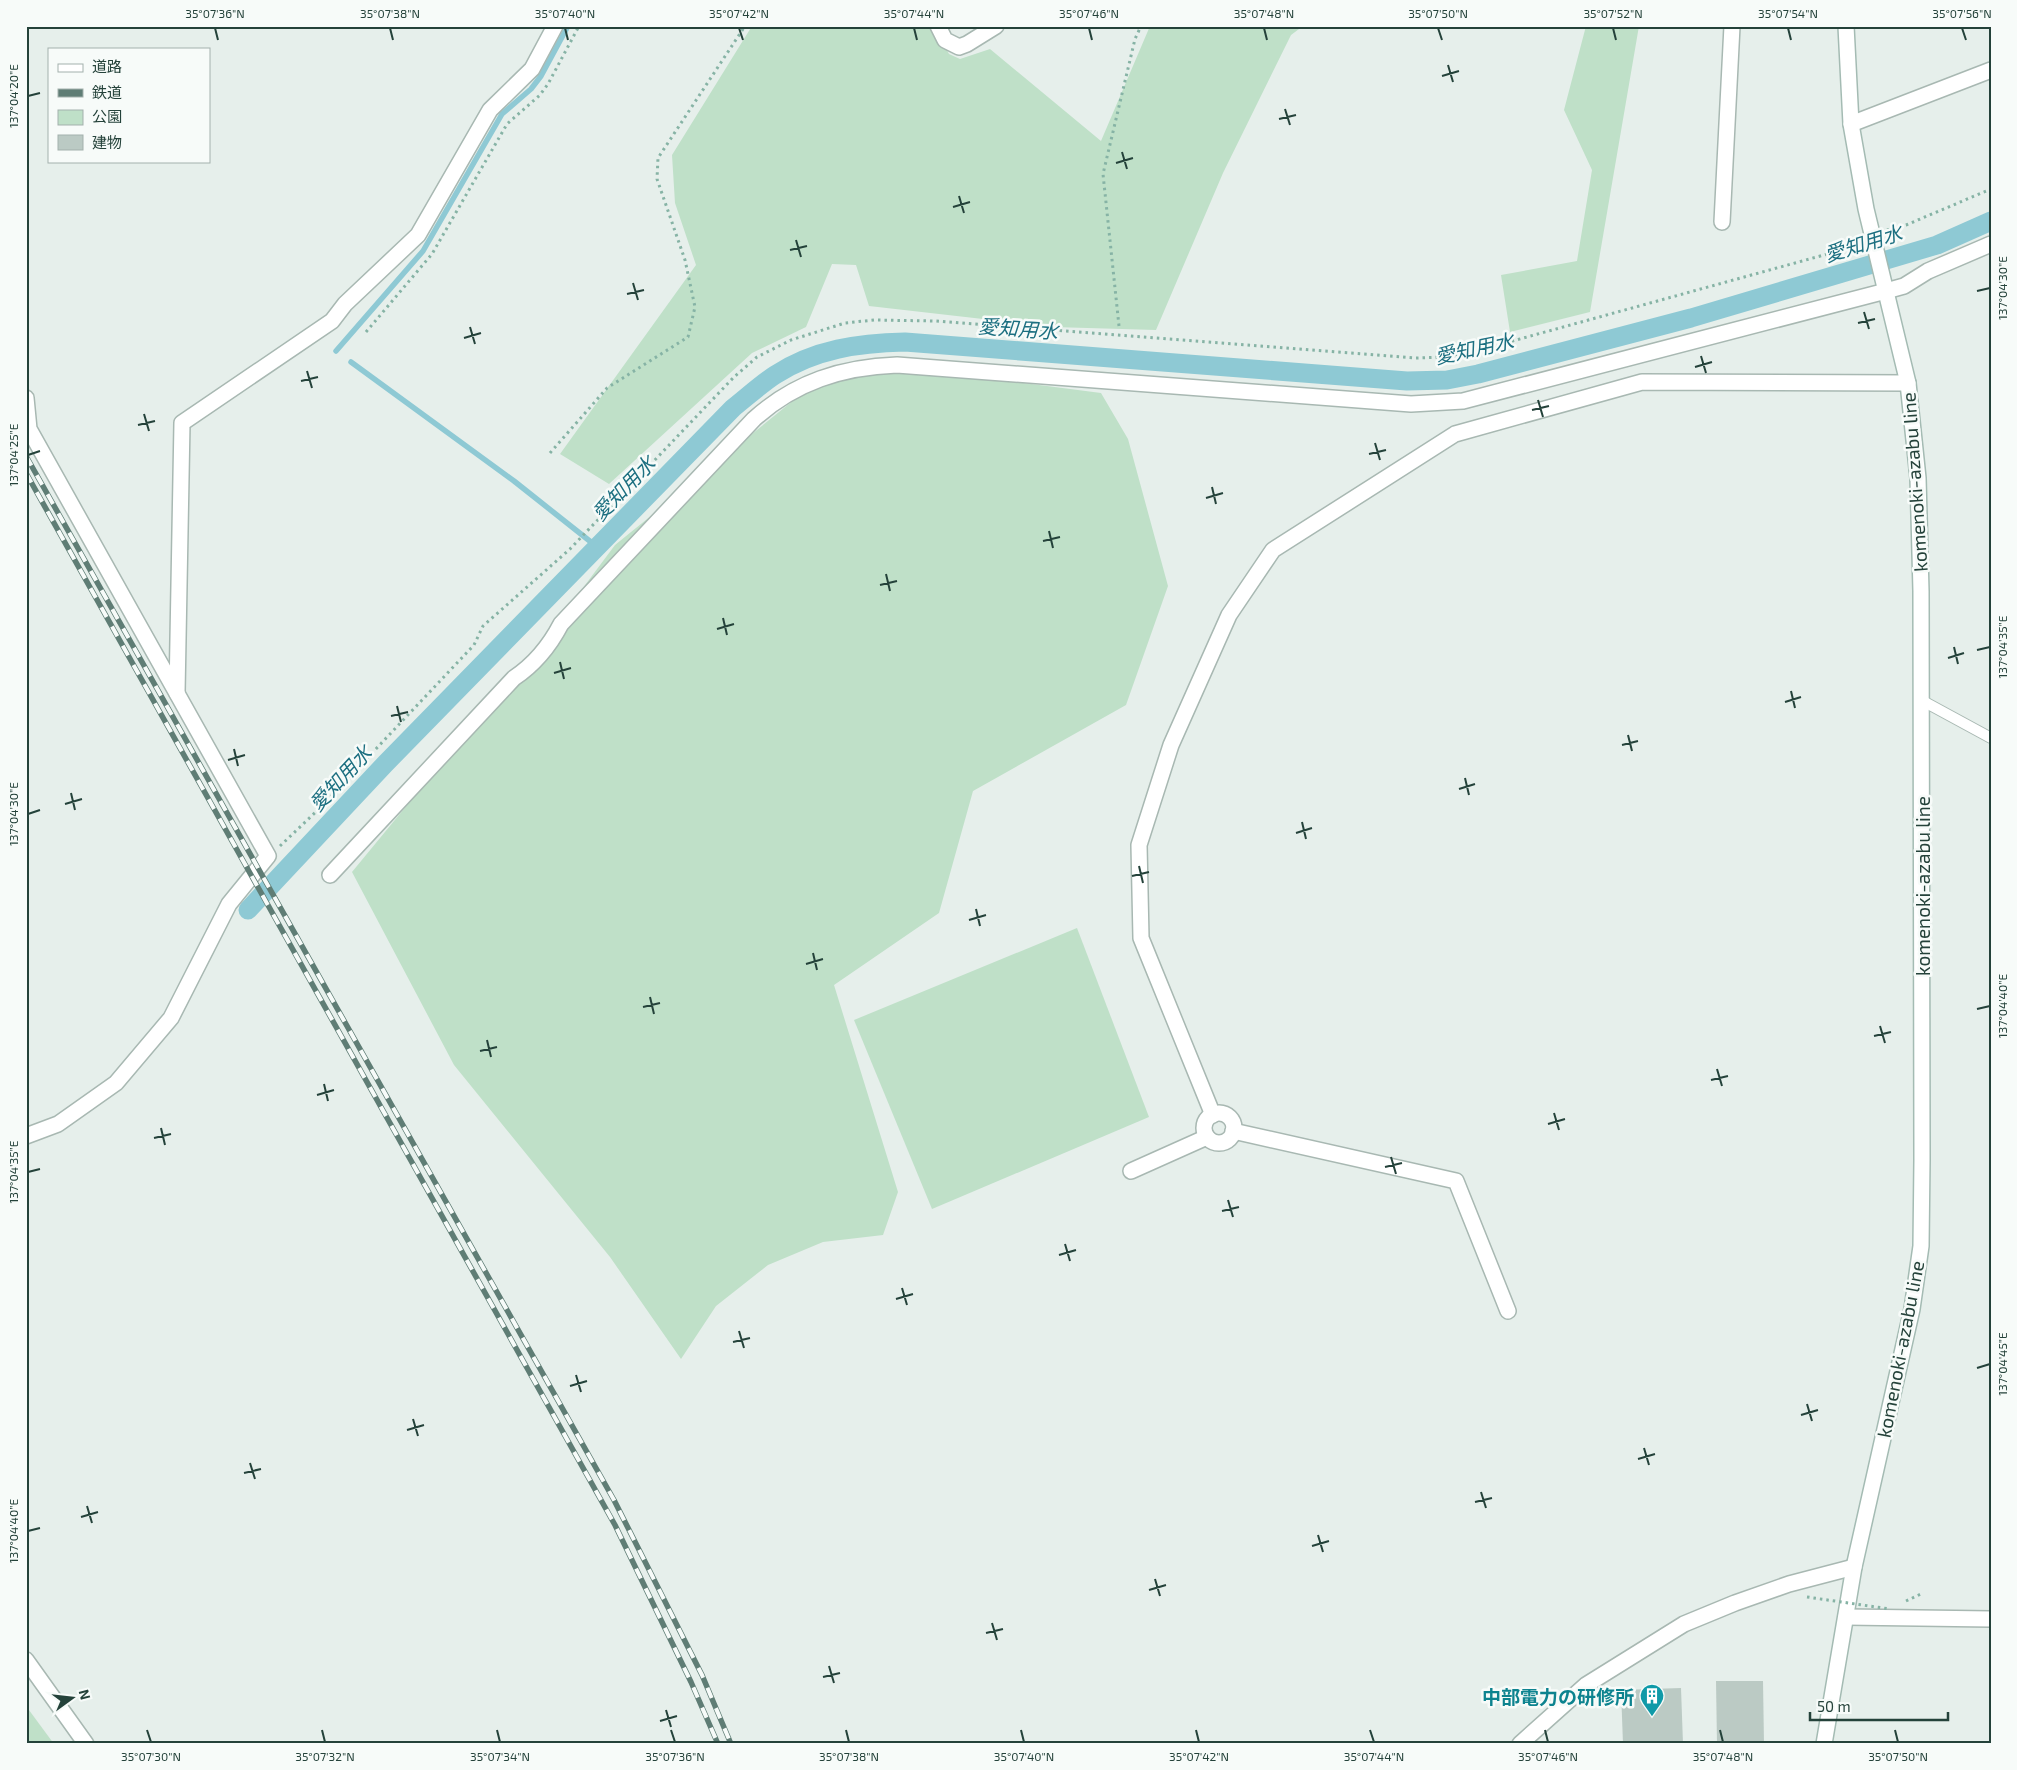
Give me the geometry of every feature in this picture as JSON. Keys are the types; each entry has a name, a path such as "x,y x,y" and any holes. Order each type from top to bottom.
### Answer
{"street":[{"path":"176,694 182,423 332,321 344,304 418,235 490,110 532,69 555,26"},
{"path":"938,26 945,40 959,47 996,26"},
{"path":"1722,222 1732,26"},
{"name":"komenoki-azabu line","path":"1824,1744 1854,1567 1912,1309 1920,1246 1922,1160 1921,590 1918,478 1908,383 1873,238 1851,124 1846,26"},
{"path":"1851,124 1991,70"},
{"path":"330,875 514,678 531,666 551,644 561,624 754,419 792,391 832,374 853,368 897,365 1411,404 1439,403 1481,396 1885,289 1904,286 1928,271 1991,244"},
{"path":"1212,1115 1142,938 1139,845 1171,745 1229,614 1273,550 1455,434 1642,382 1908,383"},
{"path":"26,398 30,429 268,856 229,904 171,1018 116,1083 58,1124 26,1136"},
{"path":"1212,1115 1226,1115 1232,1122 1233,1131 1229,1139 1216,1143 1207,1137 1204,1127 1212,1115"},
{"path":"1233,1131 1456,1181 1508,1311"},
{"path":"1131,1171 1207,1137"},
{"path":"1520,1744 1586,1685 1684,1624 1771,1590 1854,1567"},
{"path":"1846,1617 1991,1619"},
{"path":"26,1660 86,1744"}],"lane":[{"path":"1921,700 1991,738"}],"path":[{"path":"366,332 432,254 507,124 540,95 548,84 579,26"},
{"path":"550,453 607,388 688,337 696,307 685,260 657,179 658,158 745,26"},
{"path":"1119,326 1103,174 1135,39 1141,26"},
{"path":"268,856 322,806 474,645 483,626 570,549 734,377 757,357 791,340 845,323 874,320 935,321 1415,358 1444,357 1498,345 1779,269 1842,250 1858,239 1873,238 1991,189"},
{"path":"1807,1597 1890,1609"}],"green space":[{"path":"752,26 934,26 949,54 960,59 990,49 1101,141 1150,26 1303,26 1291,35 1223,173 1156,330 1053,327 869,306 856,265 832,264 806,327 752,353 609,484 560,454 696,265 675,203 672,155"},
{"path":"1586,26 1639,26 1590,312 1510,332 1501,275 1577,261 1592,170 1564,110"},
{"path":"902,367 1101,393 1128,439 1168,586 1126,705 973,791 939,913 834,985 898,1192 883,1235 823,1242 768,1265 716,1306 681,1359 610,1257 454,1065 352,872 553,628 615,545 816,382"},
{"path":"1077,928 1149,1117 932,1209 854,1020"},
{"path":"26,1706 54,1744 26,1744"}],"building":[{"path":"1716,1681 1763,1681 1764,1744 1717,1744"},
{"name":"中部電力の研修所","path":"1681,1688 1683,1744 1623,1744 1621,1690"}],"waterway":[{"path":"336,351 423,251 502,114 531,89 541,76 568,26"},
{"name":"愛知用水","path":"248,910 385,764 733,408 775,375 806,359 822,353 854,346 905,342 1407,381 1447,380 1478,374 1691,318 1937,245 1991,221"},
{"path":"351,362 514,481 596,546"}],"railway":[{"path":"26,456 614,1500 702,1675 731,1744"},
{"path":"26,473 615,1525 691,1682 718,1744"}],"place":[{"name":"中部電力の研修所","path":"1652,1717"}]}
